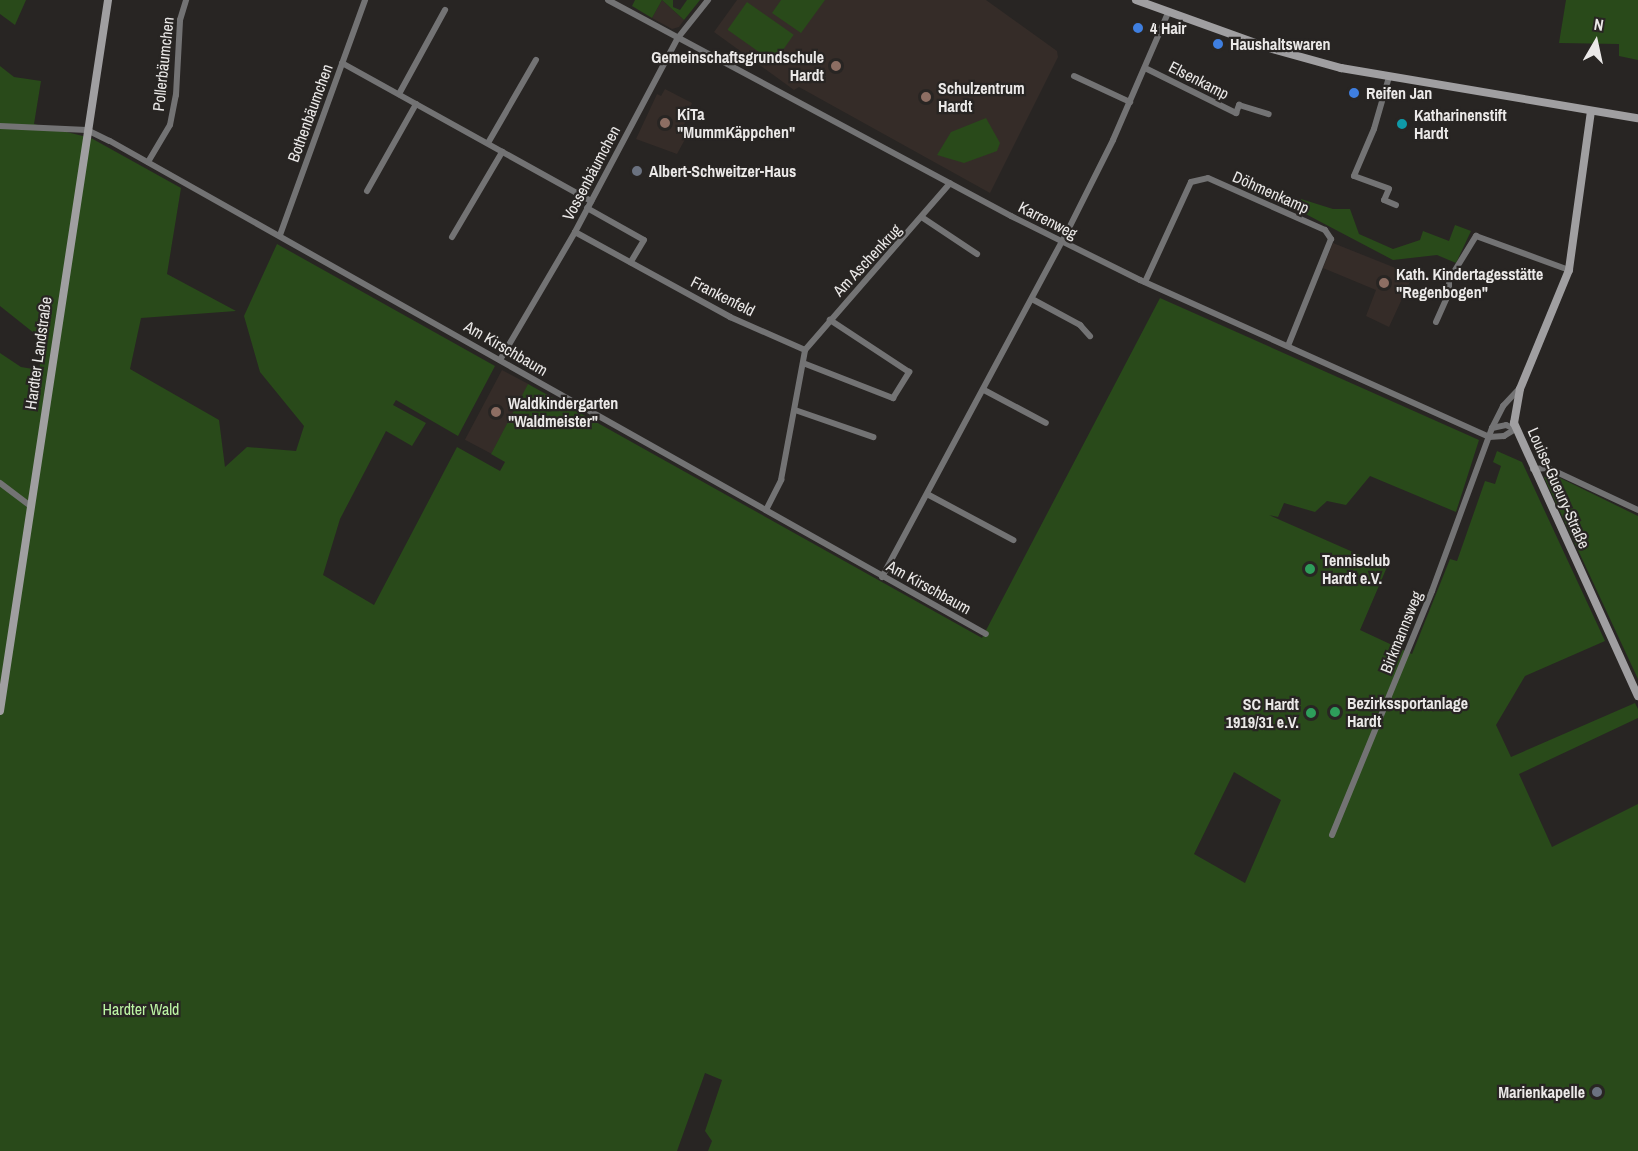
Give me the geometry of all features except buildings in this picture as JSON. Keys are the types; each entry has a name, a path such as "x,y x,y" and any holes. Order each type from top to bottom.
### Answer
{"main road":[{"name":"Hardter Landstraße","path":"0,711 108,0"},
{"path":"1136,0 1269,48 1389,77 1638,118"},
{"name":"Louise-Gueury-Straße","path":"1591,111 1569,270 1520,388 1514,411 1515,429 1638,696"}],"street":[{"name":"Pollerbäumchen","path":"148,162 170,125 176,95 180,20 186,0"},
{"name":"Bothenbäumchen","path":"280,235 365,0"},
{"name":"Karrenweg","path":"608,0 677,39 1062,242 1145,282 1489,437"},
{"name":"Vossenbäumchen","path":"500,360 575,232 677,39 708,0"},
{"path":"399,94 445,10"},
{"path":"882,577 1062,242 1130,102 1168,13"},
{"path":"488,143 536,60"},
{"path":"342,63 591,201"},
{"name":"Elsenkamp","path":"1145,68 1236,113 1239,105 1269,114"},
{"path":"1074,76 1130,102"},
{"path":"1389,77 1374,129 1354,176 1389,189 1384,200 1396,205"},
{"path":"367,191 416,104"},
{"name":"Am Kirschbaum","path":"0,126 87,130 280,235 986,634"},
{"path":"452,237 502,152"},
{"name":"Döhmenkamp","path":"1145,282 1191,182 1208,178 1324,231 1331,239 1288,346"},
{"name":"Am Aschenkrug","path":"805,350 923,218 950,183"},
{"path":"587,208 644,240 631,262"},
{"name":"Am Aschenkrug","path":"923,218 977,254"},
{"name":"Frankenfeld","path":"575,232 730,317 805,350"},
{"path":"1436,322 1449,293 1449,280 1476,236 1569,270"},
{"path":"1032,299 1080,325 1090,336"},
{"name":"Am Aschenkrug","path":"803,363 893,398 909,372 830,320"},
{"path":"766,510 781,480 805,350"},
{"path":"1515,429 1504,436 1489,437 1503,406 1520,388"},
{"path":"984,390 1046,423"},
{"path":"795,410 873,437"},
{"path":"1492,428 1506,425 1515,429"},
{"name":"Birkmannsweg","path":"1332,835 1432,591 1489,437"},
{"path":"1532,469 1548,468 1638,510"},
{"path":"0,483 30,506"},
{"path":"927,495 1013,540"}],"shaded area":[{"path":"662,0 684,20 679,27 672,29 652,18"},
{"name":"Schulzentrum Hardt","path":"737,0 986,0 1057,51 1058,57 990,193 799,87 794,90 714,32"},
{"name":"KiTa \"MummKäppchen\"","path":"665,89 692,103 683,128 689,132 677,154 636,139 657,94 661,96"},
{"name":"Kath. Kindertagesstätte \"Regenbogen\"","path":"1333,243 1413,275 1389,327 1366,316 1376,290 1323,268"},
{"name":"Waldkindergarten \"Waldmeister\"","path":"502,370 528,384 491,454 465,440"}],"green space":[{"path":"0,0 26,0 15,25 0,14"},
{"path":"635,0 662,0 652,18 632,6"},
{"path":"662,0 673,0 673,7 680,10 687,0 700,0 684,20"},
{"path":"781,0 825,0 801,33 772,13"},
{"path":"1566,0 1638,0 1638,60 1619,56 1619,44 1559,43"},
{"path":"747,2 794,35 774,63 727,30"},
{"name":"Hardter Wald","path":"0,66 14,77 41,81 34,124 91,138 181,188 167,274 236,311 141,318 130,369 219,420 225,467 247,447 296,451 304,426 260,372 244,316 277,244 495,366 458,436 396,400 393,405 426,423 412,446 386,431 340,519 323,575 374,605 457,447 500,471 505,462 491,454 528,384 982,638 1160,298 1479,440 1456,512 1370,476 1346,505 1327,501 1315,512 1284,503 1278,517 1269,515 1387,567 1360,630 1405,651 1412,654 1450,559 1457,561 1485,481 1495,484 1501,466 1493,462 1497,451 1522,462 1605,641 1525,676 1496,725 1511,757 1635,703 1638,709 1638,718 1519,774 1552,847 1638,804 1638,1151 708,1151 712,1141 705,1131 722,1080 705,1073 677,1151 0,1151 0,353 21,367 39,370 44,341 0,306","holes":["1234,772 1281,800 1245,883 1194,854"]},
{"path":"986,118 1000,143 997,151 964,163 937,155 951,132"},
{"path":"1301,199 1333,209 1350,209 1359,234 1393,249 1420,240 1423,231 1449,241 1455,225 1471,231 1456,263 1437,255 1393,260 1298,210"},
{"path":"1554,475 1638,516 1638,679 1544,477"}],"place":[{"name":"4 Hair","path":"1138,28"},
{"name":"Haushaltswaren","path":"1218,44"},
{"name":"Gemeinschaftsgrundschule Hardt","path":"836,66"},
{"name":"Reifen Jan","path":"1354,93"},
{"name":"Schulzentrum Hardt","path":"926,97"},
{"name":"KiTa \"MummKäppchen\"","path":"665,123"},
{"name":"Katharinenstift Hardt","path":"1402,124"},
{"name":"Albert-Schweitzer-Haus","path":"637,171"},
{"name":"Kath. Kindertagesstätte \"Regenbogen\"","path":"1384,283"},
{"name":"Waldkindergarten \"Waldmeister\"","path":"496,412"},
{"name":"Tennisclub Hardt e.V.","path":"1310,569"},
{"name":"Bezirkssportanlage Hardt","path":"1335,712"},
{"name":"SC Hardt 1919/31 e.V.","path":"1311,713"},
{"name":"Marienkapelle","path":"1597,1092"}]}
